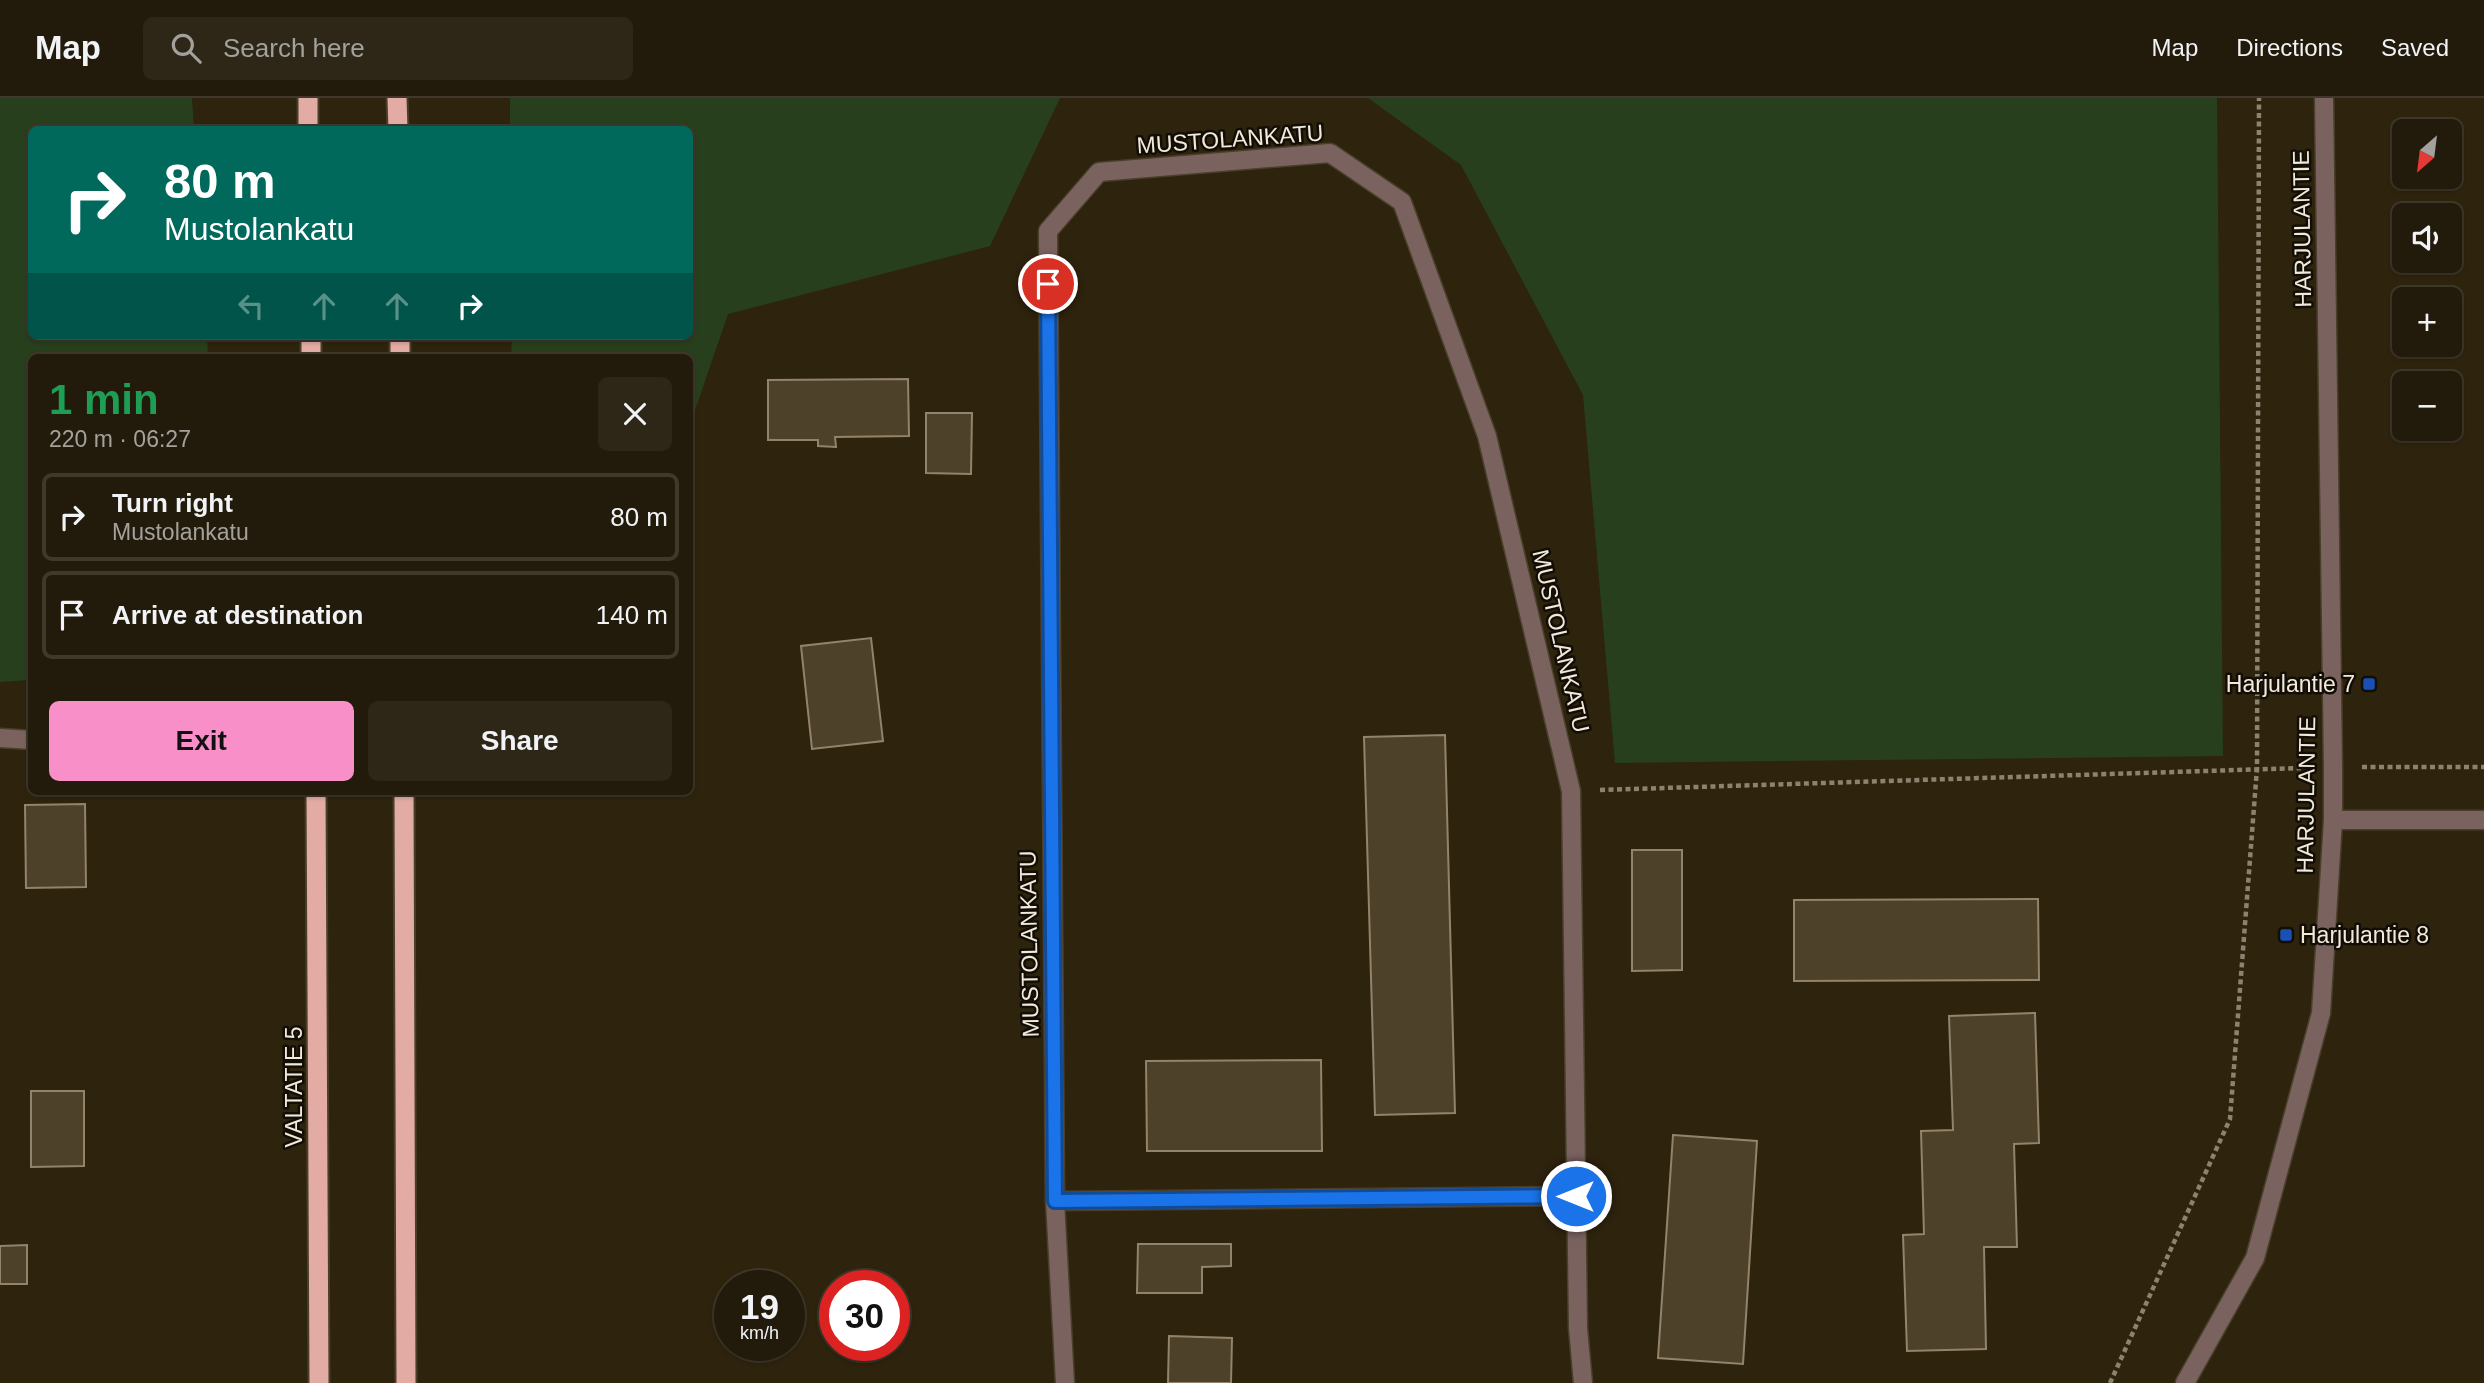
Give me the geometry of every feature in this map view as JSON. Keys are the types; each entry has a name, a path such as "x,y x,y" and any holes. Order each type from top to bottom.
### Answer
{"highway":[{"path":"308,98 308,126"},
{"path":"397,98 398,126"},
{"name":"VALTATIE 5","path":"316,795 319,1383"},
{"path":"404,795 406,1383"}],"street":[{"name":"HARJULANTIE","path":"2185,1383 2255,1258 2321,1013 2333,820 2324,98"},
{"name":"MUSTOLANKATU","path":"1066,1383 1055,1201 1048,231 1099,172 1330,153 1402,202 1487,436 1571,791 1578,1328 1583,1383"},
{"path":"0,738 28,740"},
{"path":"2333,820 2484,820"},
{"path":"1055,1201 1576,1196"}],"path":[{"path":"2110,1383 2230,1119 2257,768 2259,98"},
{"path":"1571,791 2257,768 2484,767"}],"green space":[{"path":"0,98 192,98 194,126 28,126 28,340 207,340 208,354 28,354 28,680 0,682"},
{"path":"510,98 1060,98 990,246 728,314 693,416 693,354 511,354 512,340 693,340 693,126 510,126"},
{"path":"1368,98 2217,98 2223,756 1615,763 1583,395 1461,165"}],"building":[{"path":"908,379 909,436 835,437 836,447 818,446 818,440 768,440 768,380"},
{"path":"926,413 972,413 971,474 926,473"},
{"path":"871,638 883,741 812,749 801,646"},
{"path":"1445,735 1455,1113 1375,1115 1364,737"},
{"path":"85,804 86,887 26,888 25,805"},
{"path":"1632,850 1682,850 1682,970 1632,971"},
{"path":"2038,899 2039,980 1794,981 1794,900"},
{"path":"2035,1013 2039,1143 2014,1144 2017,1247 1984,1247 1986,1349 1907,1351 1903,1235 1924,1234 1921,1131 1953,1130 1949,1016"},
{"path":"1321,1060 1322,1151 1147,1151 1146,1061"},
{"path":"31,1091 84,1091 84,1166 31,1167"},
{"path":"1673,1135 1757,1141 1743,1364 1658,1358"},
{"path":"1138,1244 1231,1244 1231,1266 1202,1267 1202,1293 1137,1293"},
{"path":"27,1245 27,1284 0,1284 0,1246"},
{"path":"1169,1336 1232,1338 1231,1383 1168,1383"}],"place":[{"name":"Harjulantie 7","path":"2369,684"},
{"name":"Harjulantie 8","path":"2286,935"}],"route":[{"path":"1048,284 1055,1201 1576,1196"}]}
